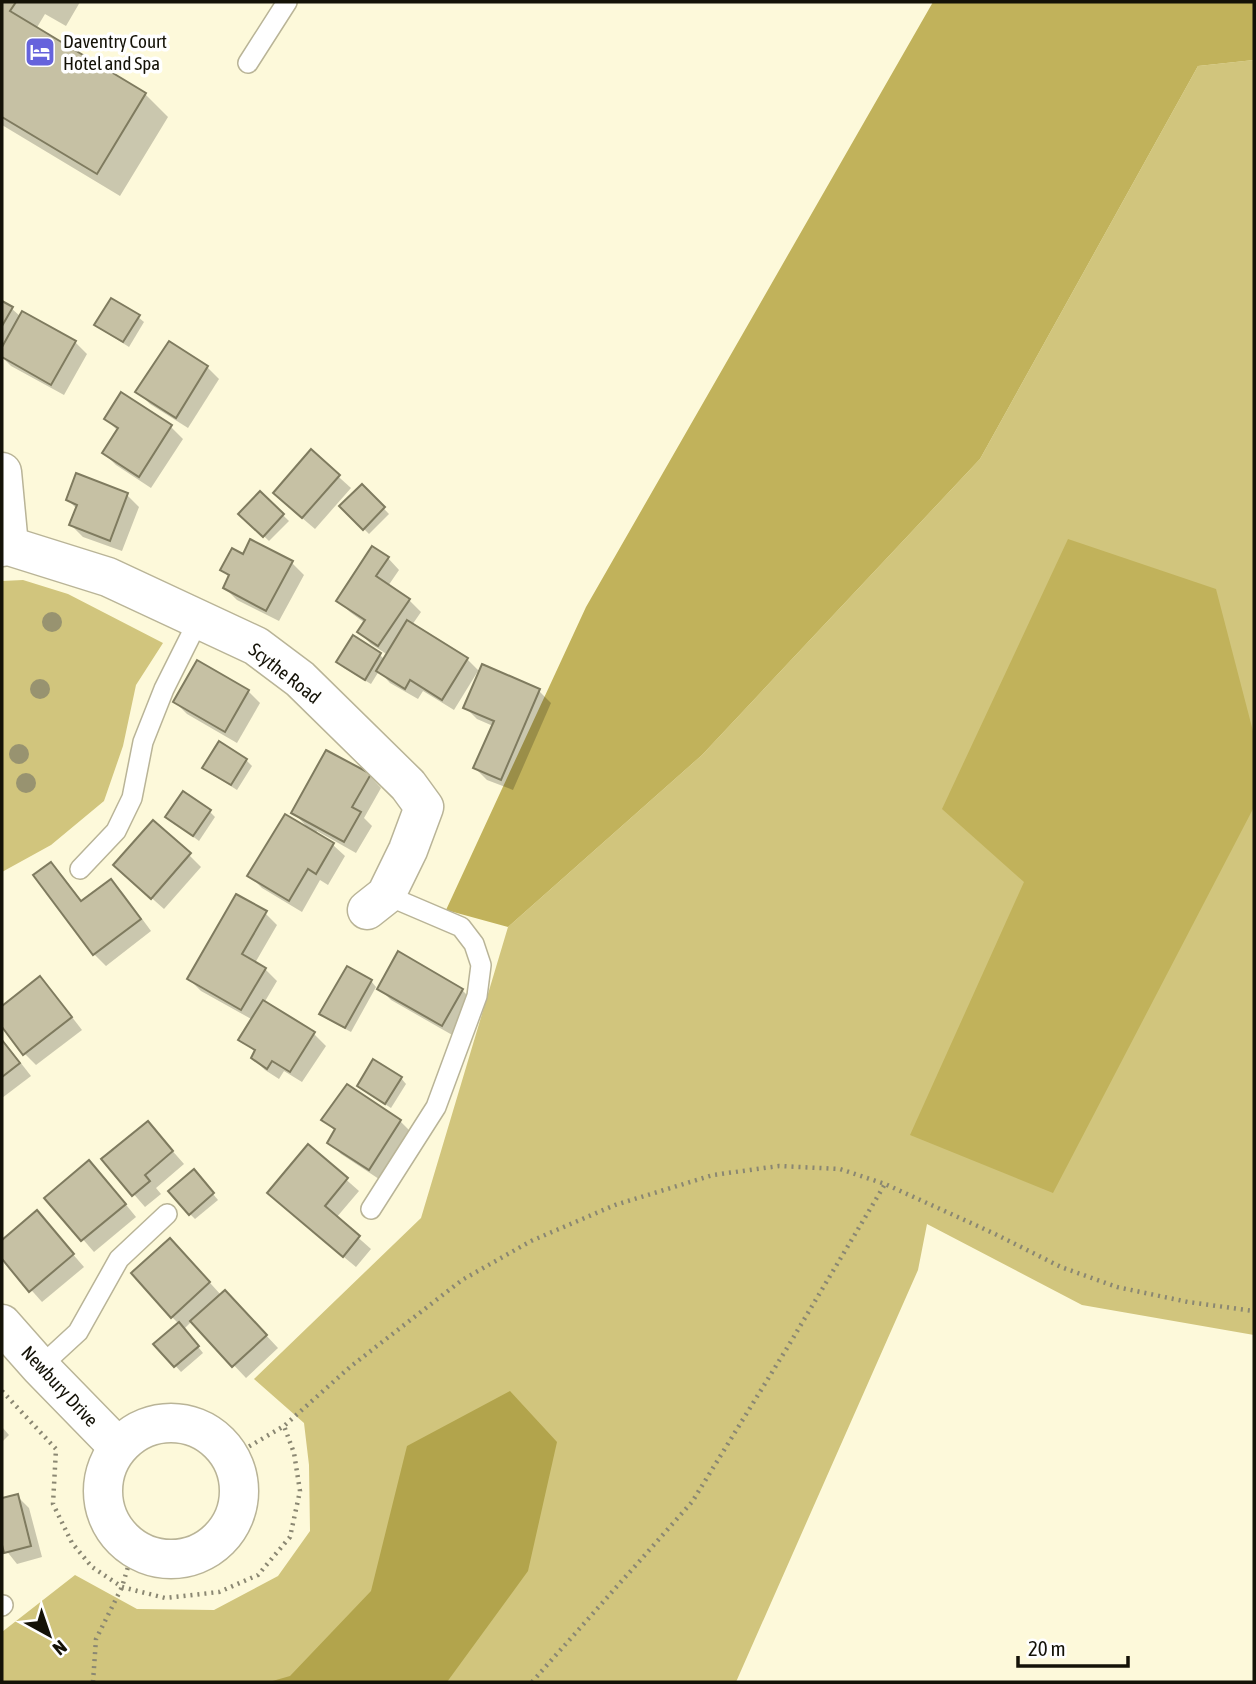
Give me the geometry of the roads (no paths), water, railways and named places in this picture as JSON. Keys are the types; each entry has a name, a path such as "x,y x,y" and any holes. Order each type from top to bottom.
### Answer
{"street":[{"path":"2,472 6,547"},
{"name":"Scythe Road","path":"6,547 107,577 256,646 300,679 408,785 424,807 408,850 376,902"},
{"name":"Newbury Drive","path":"2,1324 118,1447"},
{"path":"164,1423 190,1425 214,1437 231,1457 239,1482 237,1508 226,1531 208,1549 183,1559 157,1559 133,1549 113,1529 103,1502 104,1473 118,1447 138,1430 164,1423"}],"lane":[{"path":"248,63 287,2"},
{"path":"80,869 116,831 127,809 132,797 143,741 164,689 199,619"},
{"path":"371,1209 436,1107 477,996 481,965 474,944 461,927 376,902"},
{"path":"40,1367 78,1332 119,1259 166,1214"}],"place":[{"name":"Daventry Court Hotel and Spa","path":"40,52"}]}
